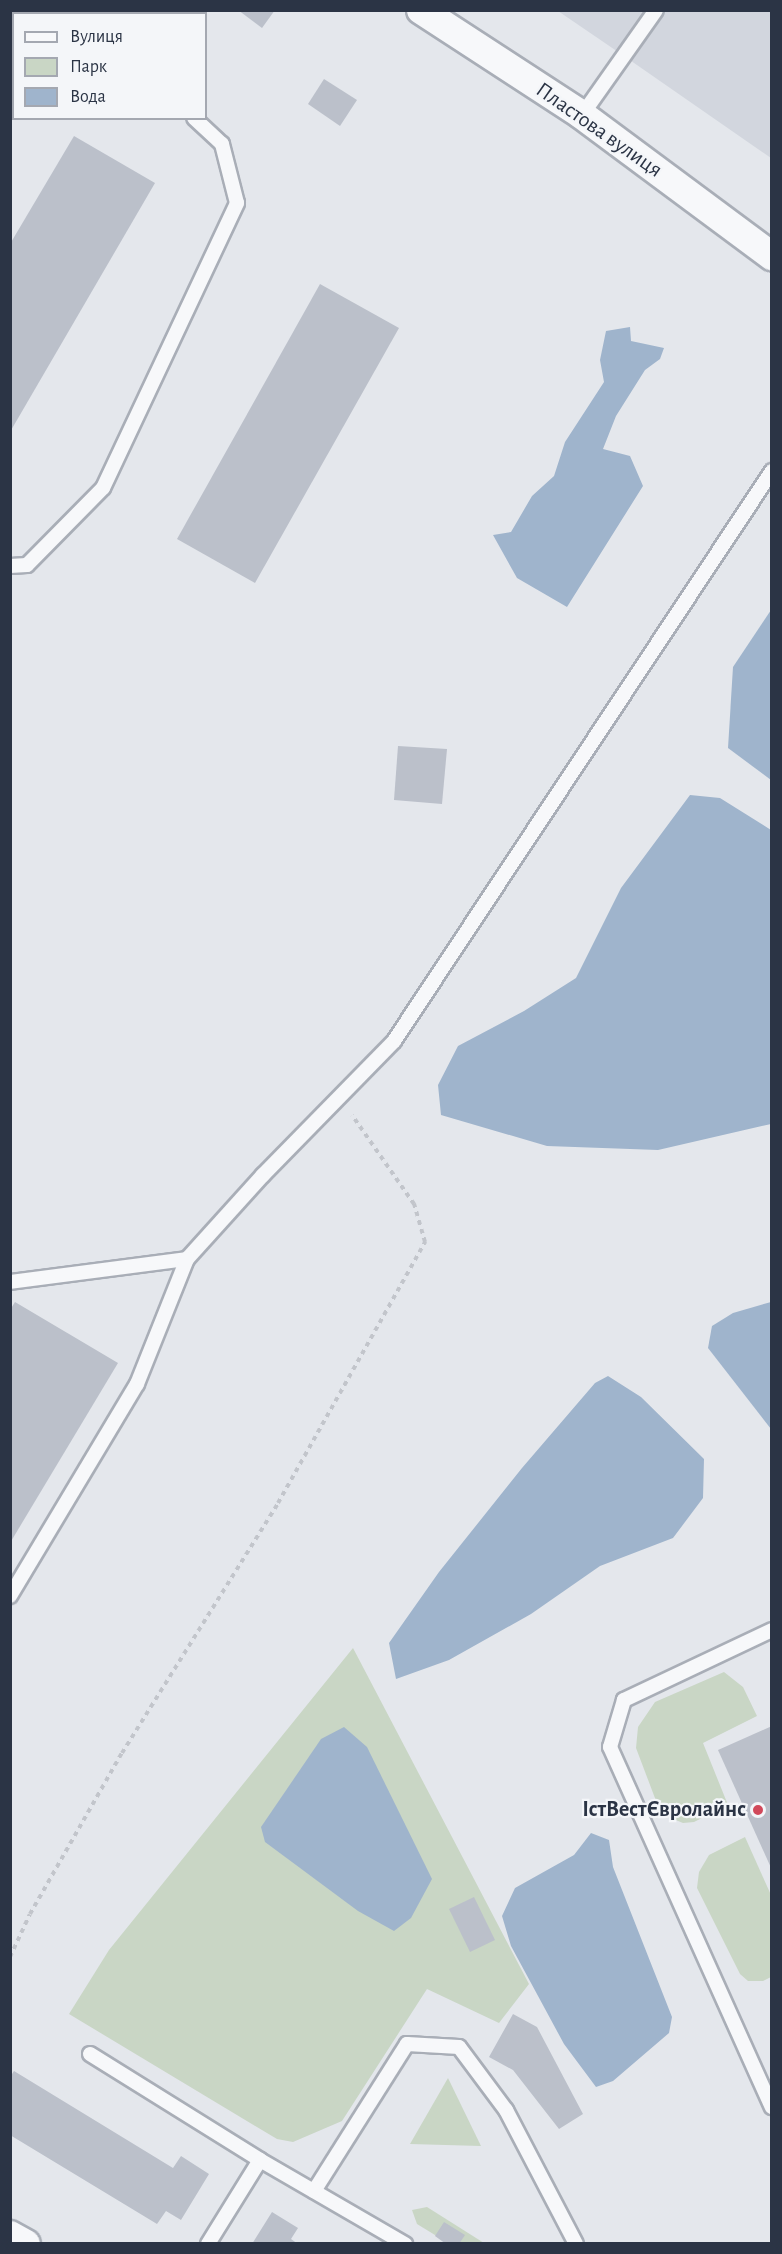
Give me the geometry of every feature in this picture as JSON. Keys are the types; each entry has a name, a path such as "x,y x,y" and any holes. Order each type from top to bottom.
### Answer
{"street":[{"name":"Пластова вулиця","path":"421,10 582,115 771,256"},
{"path":"10,2235 26,2244"}],"lane":[{"path":"582,115 656,10"},
{"path":"10,566 27,565 103,488 237,203 222,144 196,120"},
{"path":"10,1596 137,1384 187,1259 394,1041 771,471"},
{"path":"10,1282 187,1259"},
{"path":"771,1630 624,1700 610,1747 771,2107"},
{"path":"315,2191 407,2044 459,2048 506,2110 576,2244"},
{"path":"90,2054 260,2160 405,2244"},
{"path":"208,2244 260,2160"}],"path":[{"path":"10,1957 30,1914 117,1763 278,1503 425,1242 414,1204 339,1097"}],"shaded area":[{"path":"558,11 771,11 771,158 624,56"}],"green space":[{"path":"353,1648 529,1984 499,2023 427,1989 342,2121 293,2142 277,2139 69,2014 109,1950"},
{"path":"724,1672 743,1687 757,1716 703,1743 728,1805 694,1822 683,1823 661,1814 636,1748 638,1727 655,1702"},
{"path":"745,1837 771,1895 771,1977 763,1981 748,1981 740,1974 697,1888 699,1872 709,1855"},
{"path":"448,2078 481,2146 410,2144"},
{"path":"427,2207 484,2243 448,2243 417,2224 412,2210"}],"water":[{"path":"630,327 631,341 664,348 660,359 645,370 616,416 603,449 630,456 643,486 567,607 517,578 493,535 511,532 532,496 554,476 565,442 604,382 600,360 606,331"},
{"path":"771,610 771,780 728,748 733,667"},
{"path":"690,795 720,798 771,830 771,1124 658,1150 547,1146 441,1115 438,1085 458,1046 524,1011 576,978 621,888"},
{"path":"772,1302 771,1429 708,1348 712,1326 733,1313"},
{"path":"608,1376 641,1397 704,1459 703,1498 673,1538 600,1566 531,1614 449,1660 396,1679 389,1643 439,1572 522,1468 595,1383"},
{"path":"344,1727 367,1747 432,1879 411,1918 394,1931 358,1911 265,1842 261,1827 321,1739"},
{"path":"591,1833 609,1840 613,1867 672,2017 669,2033 613,2081 596,2087 564,2044 511,1946 502,1916 515,1888 574,1855"}],"building":[{"path":"238,10 275,10 262,28"},
{"path":"324,79 357,100 340,126 308,104"},
{"path":"74,136 155,183 10,432 10,244"},
{"path":"320,284 399,328 255,583 177,539"},
{"path":"398,746 447,749 442,804 394,800"},
{"path":"15,1302 118,1363 10,1543 10,1310"},
{"name":"ІстВестЄвролайнс","path":"772,1726 772,1870 718,1750"},
{"path":"474,1897 495,1940 470,1952 449,1909"},
{"path":"513,2014 537,2027 583,2114 559,2129 513,2070 489,2057"},
{"path":"14,2071 173,2168 181,2156 209,2174 181,2220 166,2211 157,2224 10,2135 10,2077"},
{"path":"272,2212 298,2228 291,2239 298,2244 252,2244"},
{"path":"444,2222 465,2235 459,2244 446,2244 435,2236"}],"place":[{"name":"ІстВестЄвролайнс","path":"758,1810"}]}
